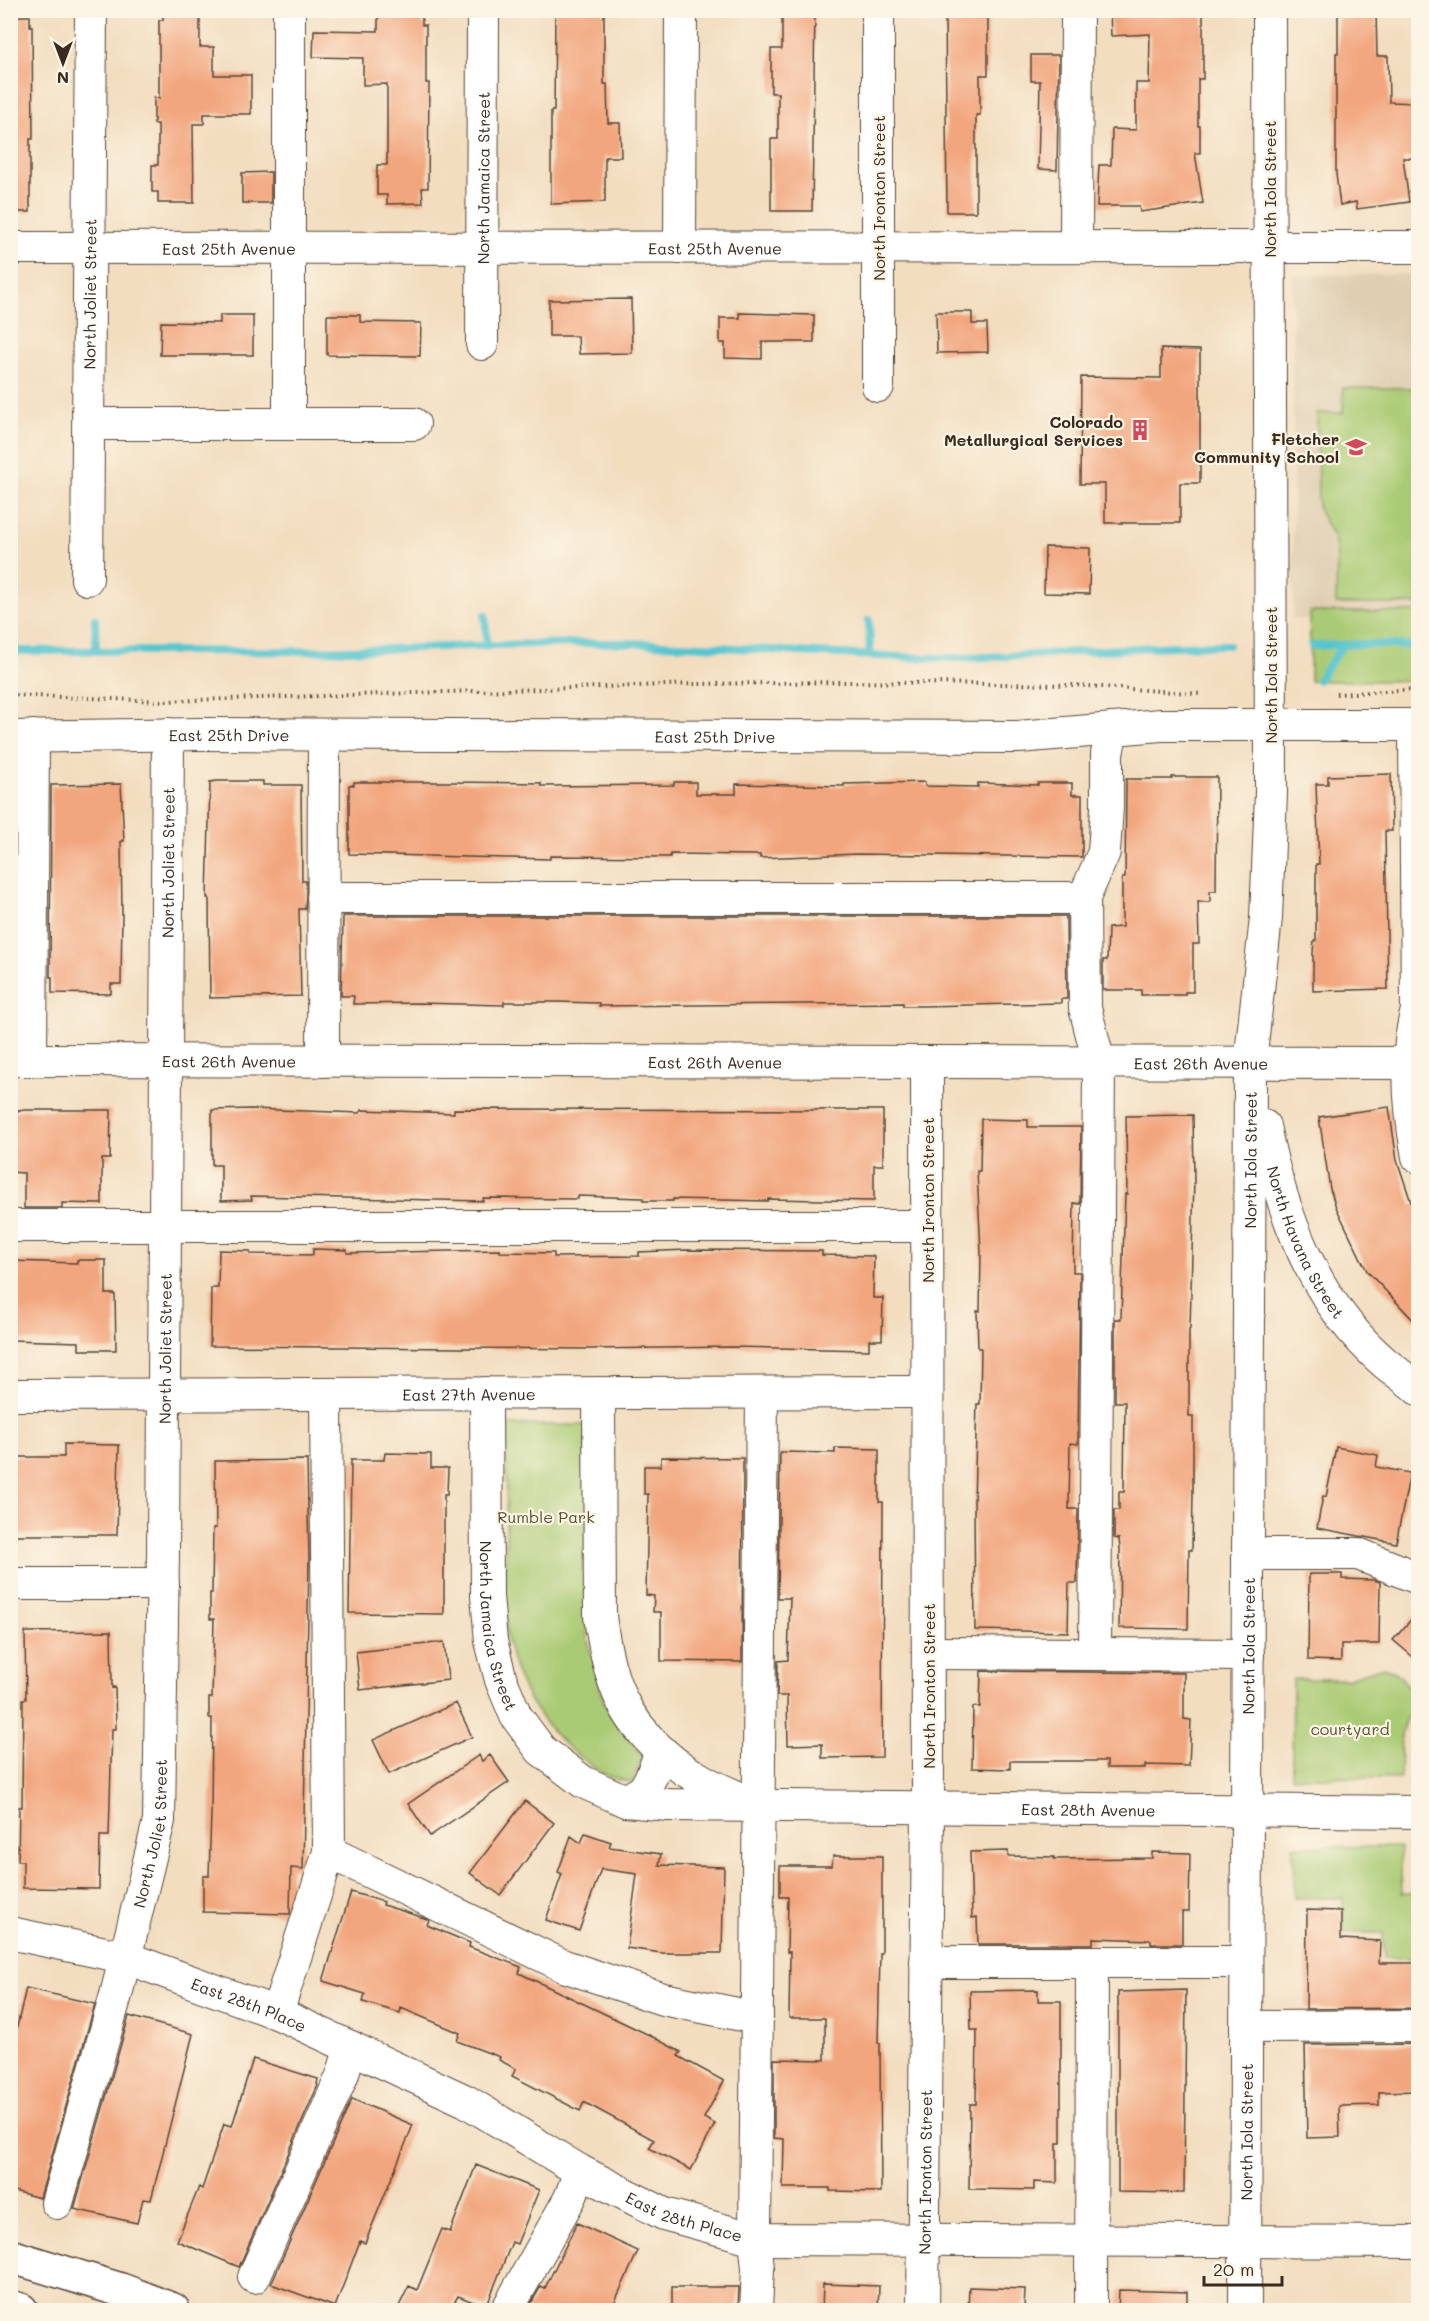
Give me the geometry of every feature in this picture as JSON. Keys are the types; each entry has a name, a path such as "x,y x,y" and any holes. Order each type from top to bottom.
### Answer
{"main road":[{"path":"10,2256 122,2290 173,2310"},
{"path":"10,2307 21,2310"}],"street":[{"name":"North Joliet Street","path":"87,579 91,10"},
{"path":"289,424 290,10"},
{"name":"North Jamaica Street","path":"482,344 483,10"},
{"path":"680,248 681,10"},
{"name":"North Ironton Street","path":"878,10 878,386"},
{"path":"1076,248 1077,10"},
{"name":"North Iola Street","path":"1245,2310 1250,1063 1266,918 1270,834 1269,10"},
{"name":"East 25th Avenue","path":"10,249 1419,247"},
{"path":"89,424 414,424"},
{"name":"East 25th Drive","path":"22,736 168,734 1018,737 1161,725 1417,725"},
{"path":"1417,725 1417,1010 1412,1027 1414,1063 1410,1118 1419,1157"},
{"path":"1095,1654 1099,1062 1085,1008 1084,898 1104,852 1107,754 1112,729"},
{"name":"North Joliet Street","path":"57,2203 116,1995 159,1821 163,1584 168,734"},
{"path":"323,1061 324,735"},
{"path":"21,1061 22,736"},
{"path":"323,898 1084,898"},
{"name":"East 26th Avenue","path":"21,1061 1414,1063"},
{"name":"North Ironton Street","path":"923,2310 928,1809 927,1062"},
{"name":"North Havana Street","path":"1250,1063 1273,1172 1295,1237 1318,1285 1347,1324 1385,1363 1419,1389"},
{"path":"10,1226 927,1226"},
{"name":"East 27th Avenue","path":"10,1395 927,1392"},
{"name":"North Jamaica Street","path":"486,1393 487,1596 491,1641 501,1680 516,1716 541,1750 583,1782 626,1801"},
{"path":"599,1393 600,1616 605,1651 615,1686 633,1719 661,1751 644,1790 626,1801"},
{"path":"756,2310 762,1393"},
{"path":"277,2013 329,1852 326,1394"},
{"path":"1248,1554 1358,1554 1419,1578"},
{"path":"10,1584 163,1584"},
{"path":"928,1653 1248,1655"},
{"name":"East 28th Avenue","path":"661,1751 699,1779 758,1806"},
{"name":"East 28th Avenue","path":"626,1801 668,1805 928,1809 1419,1812"},
{"path":"329,1852 564,1966 663,1999 757,2018"},
{"name":"East 28th Place","path":"10,1933 124,1957 277,2013 465,2101 580,2171 664,2214 755,2239 1419,2242"},
{"path":"926,1962 1246,1962"},
{"path":"1091,2310 1092,1962"},
{"path":"1246,2027 1419,2026"},
{"path":"254,2277 342,2076 351,2047"},
{"path":"507,2310 570,2198 580,2171"}],"path":[{"path":"10,695 164,701 697,684 846,682 1073,685 1209,694"},
{"path":"1325,695 1419,689"}],"shaded area":[{"name":"Fletcher Community School","path":"1418,274 1418,620 1293,619 1293,275"}],"green space":[{"path":"1343,388 1418,388 1418,604 1336,604 1337,553 1334,538 1318,509 1317,413 1343,413"},
{"path":"1310,612 1418,612 1418,681 1310,681"},
{"name":"Rumble Park","path":"507,1425 586,1425 587,1637 604,1703 618,1726 643,1757 632,1782 617,1779 602,1772 564,1743 532,1704 517,1675 508,1643 505,1595"},
{"name":"courtyard","path":"1383,1667 1400,1676 1410,1692 1411,1705 1401,1736 1400,1778 1292,1777 1293,1679 1346,1679"},
{"path":"1293,1846 1400,1847 1402,1893 1418,1893 1418,1958 1384,1958 1383,1933 1344,1933 1343,1898 1294,1898"}],"building":[{"path":"555,10 604,10 604,84 607,84 608,123 620,123 621,157 605,157 605,202 551,204 551,111 554,111"},
{"path":"782,10 815,10 812,211 771,211 771,139 778,139 778,93 771,93 771,49 782,49"},
{"path":"945,10 988,10 988,75 980,75 980,115 976,115 976,212 947,212"},
{"path":"1110,10 1203,10 1203,79 1198,79 1200,153 1195,153 1203,203 1140,212 1139,206 1097,206 1099,165 1111,165 1112,129 1136,130 1136,83 1149,83 1150,34 1111,36"},
{"path":"1338,10 1376,10 1377,56 1388,56 1389,102 1419,103 1419,158 1403,158 1409,202 1357,209 1356,202 1340,205 1336,174"},
{"path":"163,13 200,13 200,47 214,47 214,75 251,75 251,114 204,114 204,124 193,124 194,203 158,203 158,192 152,192 152,165 158,165 158,124 154,124 154,98 159,98 159,20 163,20"},
{"path":"378,15 422,15 422,25 426,25 426,83 429,83 428,188 422,188 423,203 387,204 387,195 377,195 377,165 387,165 387,84 363,85 363,58 313,57 314,30 378,31"},
{"path":"10,16 30,16 30,26 32,26 33,139 30,139 30,212 10,212"},
{"path":"1031,55 1059,55 1057,170 1038,169 1040,81 1031,81"},
{"path":"271,172 271,203 242,203 242,173"},
{"path":"631,299 632,353 579,354 578,336 549,336 549,300"},
{"path":"936,312 972,312 972,324 987,324 988,352 937,353"},
{"path":"739,313 814,315 814,342 762,342 762,359 725,358 725,343 720,343 720,318 740,318"},
{"path":"220,315 253,315 253,355 160,355 161,322 220,323"},
{"path":"327,315 360,315 360,322 421,323 420,356 327,355"},
{"name":"Colorado Metallurgical Services","path":"1161,349 1200,350 1200,483 1180,483 1180,523 1105,523 1105,484 1080,484 1081,377 1161,378"},
{"path":"1045,547 1090,548 1089,594 1044,593"},
{"path":"1391,774 1392,831 1385,831 1388,989 1313,991 1313,953 1314,941 1316,941 1316,864 1319,864 1316,784 1328,784 1328,776"},
{"path":"1172,777 1217,777 1216,891 1210,891 1210,902 1198,902 1199,944 1193,944 1193,992 1185,992 1185,995 1141,995 1141,990 1103,990 1103,960 1107,960 1108,928 1122,927 1126,779 1172,779"},
{"path":"263,781 263,785 301,785 302,881 306,881 306,896 305,909 299,909 301,996 210,998 209,898 207,898 210,782"},
{"path":"354,782 541,783 541,786 674,785 674,782 696,782 696,794 736,794 736,784 844,786 844,784 925,782 925,786 978,787 978,783 1038,785 1038,783 1072,783 1072,795 1082,795 1082,857 857,854 760,858 760,855 670,854 670,857 550,856 550,859 349,854 349,785 354,785"},
{"path":"121,784 124,841 121,841 121,984 111,984 111,994 52,993 52,977 50,977 51,785"},
{"path":"10,815 15,816 14,869 10,869"},
{"path":"343,916 1066,916 1067,999 1061,999 1061,1003 923,1006 903,1006 903,1003 599,1006 599,1003 557,1002 504,1002 504,1005 353,1004 354,996 341,996"},
{"path":"10,949 14,949 14,977 10,977"},
{"path":"1389,1107 1397,1160 1412,1205 1419,1202 1419,1326 1367,1271 1336,1207 1330,1189 1319,1117"},
{"path":"454,1109 883,1110 883,1165 874,1165 874,1201 673,1199 673,1201 643,1201 643,1198 578,1196 578,1199 483,1198 483,1201 251,1196 252,1200 221,1201 221,1165 212,1165 212,1110 360,1113 361,1110 454,1113"},
{"path":"111,1110 110,1159 102,1159 102,1204 62,1203 62,1208 24,1208 24,1173 10,1172 10,1112"},
{"path":"1193,1115 1194,1179 1189,1329 1189,1416 1193,1416 1193,1493 1192,1550 1189,1550 1188,1629 1119,1628 1120,1549 1119,1539 1114,1538 1114,1510 1119,1510 1119,1492 1124,1492 1125,1402 1115,1402 1115,1319 1121,1319 1125,1194 1127,1194 1126,1116"},
{"path":"981,1119 1028,1120 1028,1127 1081,1127 1080,1204 1074,1203 1073,1272 1080,1272 1078,1444 1070,1443 1069,1509 1078,1509 1077,1583 1069,1583 1068,1632 975,1630 974,1501 981,1348 978,1348 977,1311 980,1311 981,1253 977,1171 980,1171"},
{"path":"313,1249 347,1250 347,1253 500,1250 500,1252 554,1253 554,1257 639,1256 639,1252 687,1250 822,1251 822,1255 874,1256 873,1298 883,1298 882,1340 869,1340 869,1350 731,1347 589,1349 210,1346 211,1288 218,1288 219,1250 250,1251 250,1254 313,1255"},
{"path":"77,1260 106,1260 106,1294 115,1294 116,1350 79,1350 79,1342 10,1340 10,1261 77,1263"},
{"path":"64,1444 119,1445 117,1535 11,1535 12,1457 64,1457"},
{"path":"1336,1447 1378,1455 1376,1467 1410,1473 1396,1543 1317,1528"},
{"path":"835,1448 879,1449 879,1502 883,1502 882,1757 822,1758 822,1744 788,1745 787,1696 777,1696 778,1661 788,1660 790,1598 778,1598 780,1452 835,1453"},
{"path":"385,1453 431,1454 431,1468 448,1468 447,1495 444,1495 444,1614 349,1613 351,1460 384,1460"},
{"path":"661,1457 743,1458 742,1662 661,1661 661,1612 653,1612 654,1596 646,1595 648,1494 644,1494 644,1466 661,1466"},
{"path":"307,1460 309,1561 303,1869 291,1868 290,1914 203,1912 203,1876 209,1876 211,1813 212,1718 209,1718 209,1698 212,1698 214,1619 210,1619 210,1593 212,1593 213,1528 216,1528 215,1461"},
{"path":"1309,1574 1342,1574 1342,1579 1380,1582 1379,1644 1341,1644 1341,1661 1308,1660"},
{"path":"1419,1611 1419,1662 1393,1640"},
{"path":"111,1631 112,1688 115,1687 116,1729 112,1729 109,1836 100,1836 99,1889 23,1888 23,1861 18,1861 19,1807 22,1807 23,1699 26,1699 25,1632"},
{"path":"444,1642 448,1680 360,1690 356,1652"},
{"path":"981,1671 1184,1673 1184,1719 1191,1720 1189,1766 1145,1765 1145,1768 1107,1768 1107,1761 1010,1761 1010,1769 972,1768 973,1707 980,1707"},
{"path":"456,1703 472,1737 389,1774 373,1740"},
{"path":"479,1755 482,1761 490,1755 509,1782 430,1836 408,1804"},
{"path":"525,1801 554,1823 500,1895 470,1873"},
{"path":"585,1833 611,1842 609,1847 661,1854 659,1865 724,1867 722,1953 662,1953 627,1948 637,1874 601,1869 579,1931 546,1920 562,1874 558,1872 571,1836 581,1843"},
{"path":"1008,1851 1008,1856 1054,1857 1054,1859 1152,1858 1152,1852 1190,1853 1189,1912 1182,1912 1182,1944 1151,1944 1151,1940 1093,1938 1093,1944 978,1944 977,1917 972,1918 970,1852"},
{"path":"833,1856 882,1856 882,1953 880,1953 878,2043 880,2043 881,2192 830,2191 830,2188 783,2188 784,2139 774,2138 774,2059 825,2060 825,2018 789,2018 788,1897 780,1897 780,1866 832,1866"},
{"path":"351,1892 429,1920 427,1925 470,1943 469,1947 521,1967 519,1973 649,2035 681,2052 678,2056 724,2081 704,2118 715,2124 691,2170 649,2148 654,2140 584,2102 580,2111 512,2076 516,2069 499,2060 500,2057 457,2041 460,2033 401,2008 400,2013 363,2002 365,1994 323,1981"},
{"path":"1307,1910 1341,1911 1341,1939 1380,1941 1379,1963 1419,1963 1419,2008 1306,2009"},
{"path":"26,1988 95,2004 40,2198 10,2190 10,2057"},
{"path":"1038,1990 1038,2001 1061,2001 1061,2143 1057,2143 1057,2183 1034,2182 1034,2190 969,2189 970,2104 976,2104 977,2030 971,2030 970,1991"},
{"path":"1186,1990 1184,2193 1118,2192 1118,1992"},
{"path":"129,2016 193,2034 151,2200 143,2199 137,2223 74,2209"},
{"path":"1419,2044 1419,2091 1379,2092 1379,2105 1339,2106 1340,2137 1307,2138 1305,2045"},
{"path":"253,2059 318,2079 318,2085 239,2267 177,2241 199,2187 202,2189 224,2124 232,2126"},
{"path":"352,2099 413,2125 365,2243 360,2241 335,2307 271,2284"},
{"path":"476,2165 539,2190 517,2244 512,2242 486,2307 458,2296 451,2308 457,2310 397,2310 409,2286 417,2290 442,2229 450,2232"},
{"path":"577,2223 638,2251 611,2310 527,2310 541,2286 545,2288"},
{"path":"823,2284 879,2286 878,2310 822,2310"},
{"path":"672,2287 739,2287 738,2310 672,2310"},
{"path":"969,2287 1025,2289 1024,2310 968,2310"},
{"path":"1119,2290 1187,2292 1187,2310 1118,2310"}],"waterway":[{"path":"485,615 487,645"},
{"path":"95,619 96,650"},
{"path":"869,620 870,656"},
{"path":"10,651 310,651 622,643 946,658 1228,645"},
{"path":"1312,646 1363,644 1418,646"},
{"path":"1318,680 1343,645"}],"place":[{"name":"Colorado Metallurgical Services","path":"1140,430"},
{"name":"Fletcher Community School","path":"1356,447"}]}
